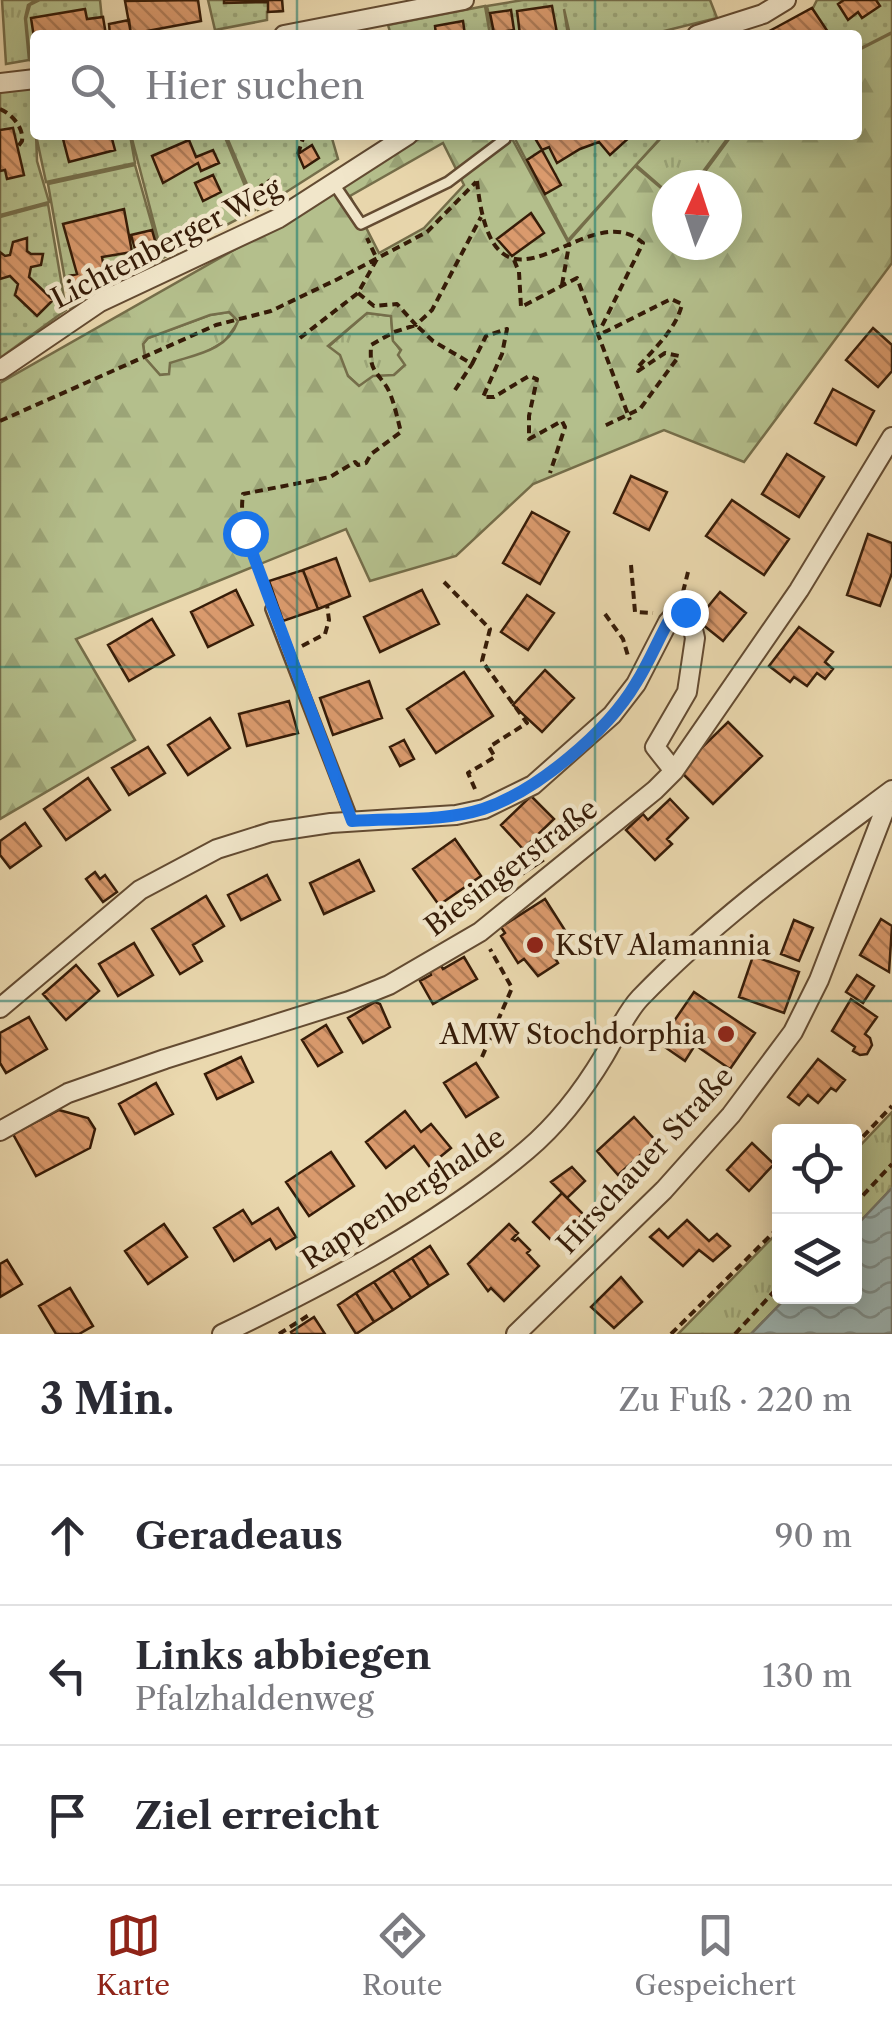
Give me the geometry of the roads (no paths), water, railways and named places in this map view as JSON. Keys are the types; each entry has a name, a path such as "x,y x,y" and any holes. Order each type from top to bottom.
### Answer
{"street":[{"path":"310,30 464,0"},
{"path":"714,30 764,14 786,0"},
{"path":"0,84 30,80"},
{"name":"Lichtenberger Weg","path":"0,370 100,302 278,218 400,140"},
{"name":"Biesingerstraße","path":"0,1132 68,1094 390,985 480,932 674,771 798,590 892,437"},
{"path":"0,1008 140,890 203,855 271,832 352,821 456,815 484,809 533,785 612,715 636,684 672,615 678,612 690,617 696,638 687,692 656,747 674,771"},
{"name":"Rappenberghalde","path":"222,1334 309,1292 392,1244 526,1151 559,1121 588,1083 637,1001 756,891 892,790"},
{"name":"Hirschauer Straße","path":"516,1334 675,1178 732,1115 793,1032 819,980 892,790"}],"lane":[{"path":"334,184 360,224 448,182 504,140"},
{"path":"271,608 352,821"}],"water":[{"path":"892,1188 892,1334 751,1334 780,1304 862,1304 862,1220"}],"place":[{"name":"KStV Alamannia","path":"535,945"},
{"name":"AMW Stochdorphia","path":"726,1034"}]}
